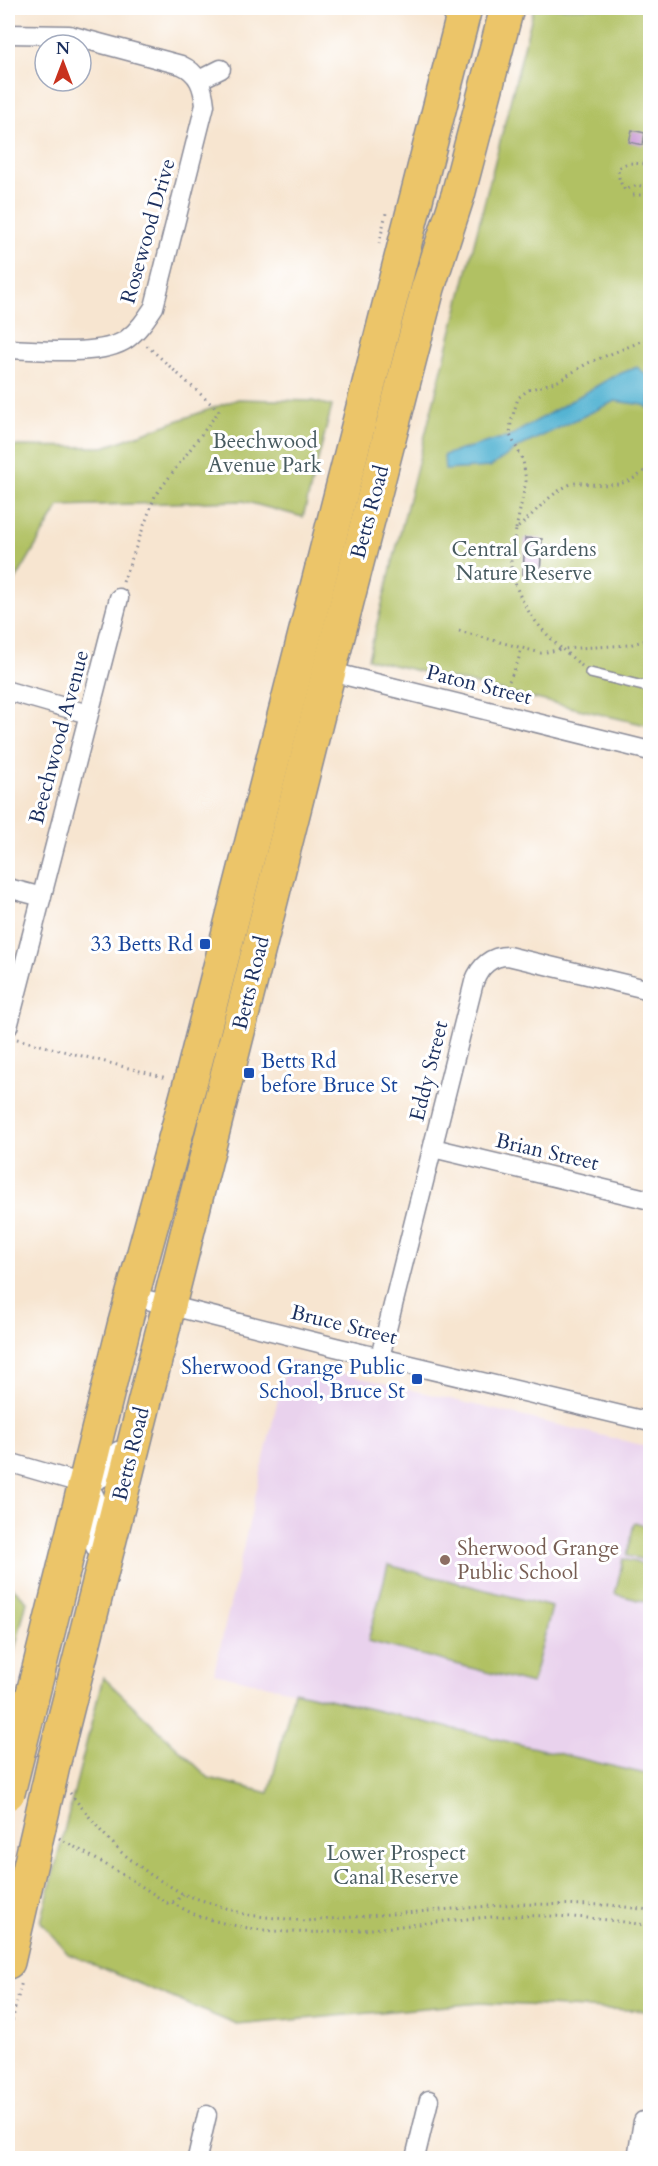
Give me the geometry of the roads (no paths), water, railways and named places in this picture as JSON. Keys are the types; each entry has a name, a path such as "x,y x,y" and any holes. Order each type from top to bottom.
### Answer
{"highway":[{"path":"453,8 457,40"},
{"name":"Betts Road","path":"8,1792 132,1296 191,1080 465,8"},
{"name":"Betts Road","path":"8,1962 99,1579 329,671 428,288 458,195 507,8"}],"street":[{"path":"8,34 56,34 81,38 181,65 188,68 199,80 221,69"},
{"name":"Rosewood Drive","path":"8,350 100,350 126,340 141,327 154,307 204,113 203,91 199,80"},
{"name":"Beechwood Avenue","path":"11,1033 42,897 119,598"},
{"name":"Paton Street","path":"297,663 651,751"},
{"path":"8,691 88,714"},
{"path":"8,888 42,897"},
{"name":"Eddy Street","path":"380,1357 477,973 488,962 501,956 508,956 651,990"},
{"name":"Brian Street","path":"433,1148 651,1200"},
{"name":"Bruce Street","path":"132,1296 651,1422"},
{"path":"84,1484 109,1474 117,1457 125,1427 142,1408"},
{"path":"8,1462 84,1484 91,1489 98,1510 94,1557 99,1579"},
{"path":"415,2158 429,2100"},
{"path":"197,2158 207,2115"},
{"path":"638,2158 643,2121"}],"lane":[{"path":"590,673 643,686 651,682"}],"water":[{"path":"637,367 650,378 650,409 644,405 615,401 519,447 490,467 445,470 444,455 507,438 614,376"}],"place":[{"name":"33 Betts Rd","path":"205,944"},
{"name":"Betts Rd before Bruce St","path":"249,1073"},
{"name":"Sherwood Grange Public School, Bruce St","path":"417,1379"},
{"name":"Sherwood Grange Public School","path":"445,1560"}],"park label":[{"name":"Beechwood Avenue Park","path":"265,453"},
{"name":"Central Gardens Nature Reserve","path":"524,561"},
{"name":"Lower Prospect Canal Reserve","path":"396,1865"}]}
